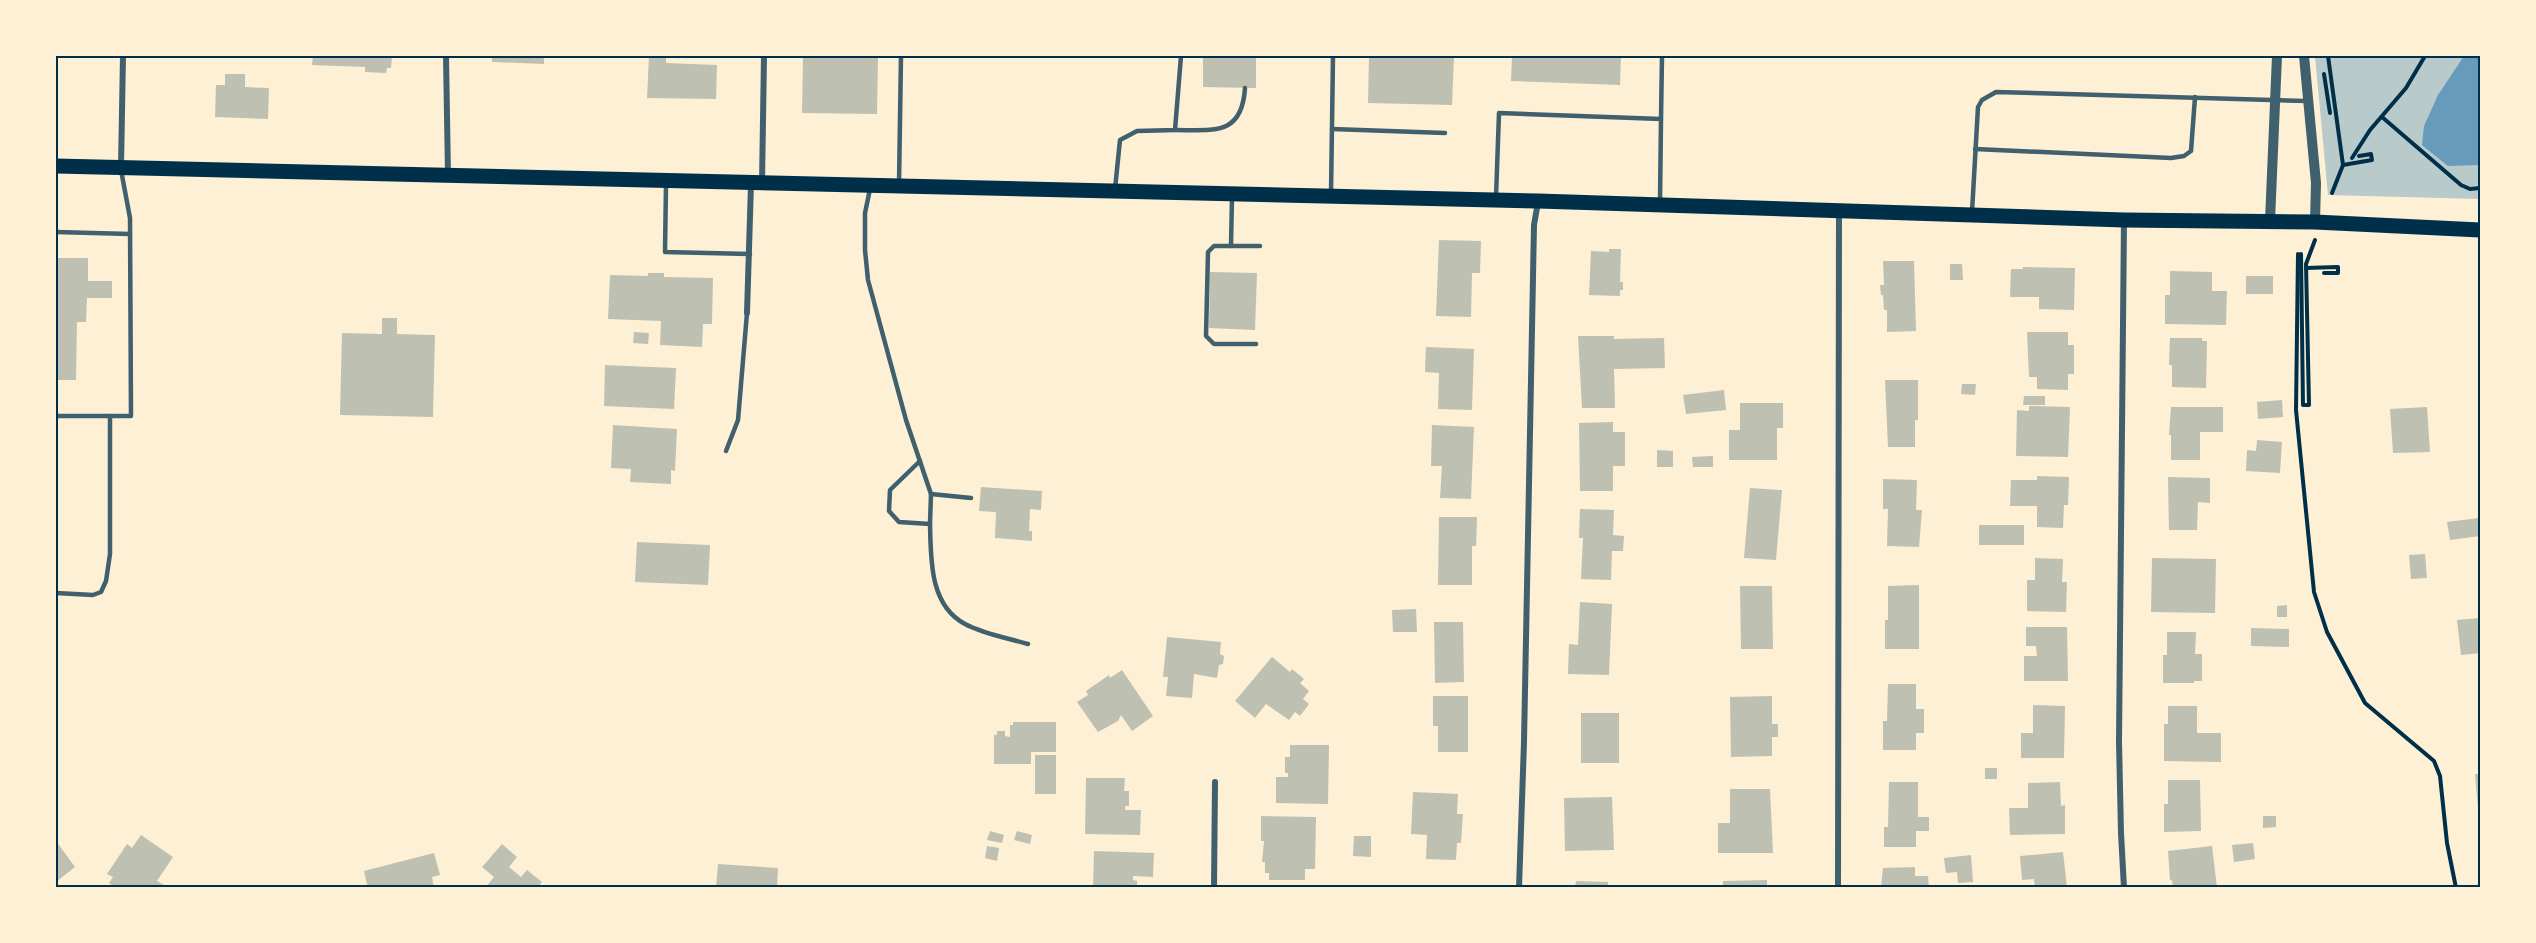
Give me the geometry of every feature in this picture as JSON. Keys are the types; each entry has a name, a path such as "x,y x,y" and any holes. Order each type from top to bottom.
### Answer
{"main road":[{"path":"56,166 1660,204 2124,220 2315,222 2481,230"}],"street":[{"path":"120,168 123,56"},
{"path":"446,56 448,176"},
{"path":"747,313 764,56"},
{"path":"2270,221 2277,56"},
{"path":"2304,56 2316,183 2315,222"},
{"path":"1519,888 1534,225 1538,201"},
{"path":"1838,888 1839,210"},
{"path":"2124,220 2119,742 2124,888"},
{"path":"1214,888 1215,782"}],"lane":[{"path":"899,187 901,56"},
{"path":"1175,130 1181,56"},
{"path":"1331,196 1333,56"},
{"path":"1660,204 1662,56"},
{"path":"1115,191 1120,140 1137,131 1209,130 1228,127 1237,119 1244,102 1245,88"},
{"path":"1972,215 1978,107 1982,100 1996,92 2310,101"},
{"path":"1976,149 2171,158 2184,156 2191,152 2194,139 2195,98"},
{"path":"1496,200 1499,113 1661,119"},
{"path":"1332,129 1444,133"},
{"path":"56,416 131,416 130,218 120,168"},
{"path":"666,182 665,252 750,254"},
{"path":"870,186 865,213 868,280 906,420 931,494 931,566 937,590 948,608 963,623 1028,644"},
{"path":"1230,246 1233,194"},
{"path":"56,232 130,234"},
{"path":"1256,344 1214,344 1206,336 1208,252 1214,246 1260,246"},
{"path":"726,451 738,420 747,313"},
{"path":"56,593 93,595 101,592 106,581 110,554 110,416"},
{"path":"920,461 890,490 889,511 899,522 930,524"},
{"path":"931,494 970,498"}],"path":[{"path":"2328,56 2343,165 2372,160 2371,154 2359,156"},
{"path":"2352,158 2370,130 2406,88 2425,56"},
{"path":"2323,67 2330,113"},
{"path":"2382,117 2461,185 2470,189 2481,188"},
{"path":"2305,265 2303,405 2309,405 2305,265 2300,254 2296,410 2314,592 2327,632 2365,703 2434,761 2440,776 2447,843 2456,888"},
{"path":"2305,265 2338,267 2338,273 2324,273"}],"shaded area":[{"path":"2315,56 2480,56 2480,199 2328,195"}],"water":[{"path":"2464,56 2480,56 2480,165 2448,166 2422,145 2424,126 2438,95"}],"building":[{"path":"313,56 392,56 391,68 387,68 386,73 365,72 365,67 312,65"},
{"path":"492,56 544,56 544,64 492,62"},
{"path":"649,56 666,56 666,63 717,65 716,99 647,98"},
{"path":"803,56 878,56 877,114 802,113"},
{"path":"1203,56 1256,56 1256,88 1203,87"},
{"path":"1369,56 1454,56 1452,105 1368,103"},
{"path":"1512,56 1621,56 1620,85 1511,81"},
{"path":"225,74 245,74 245,87 269,88 268,119 215,117 216,85 225,85"},
{"path":"1439,240 1481,241 1480,273 1472,273 1471,317 1436,316"},
{"path":"1609,249 1621,249 1620,282 1623,282 1623,290 1620,290 1620,296 1589,295 1591,251 1609,252"},
{"path":"56,258 88,258 88,281 112,281 112,298 87,298 86,322 77,322 76,380 56,380"},
{"path":"1883,261 1914,261 1916,331 1887,332 1887,310 1884,310 1880,285 1884,285"},
{"path":"1950,264 1962,264 1963,280 1950,280"},
{"path":"2023,267 2075,268 2074,310 2039,309 2039,297 2010,297 2011,269 2023,269"},
{"path":"2170,271 2212,272 2212,291 2227,291 2226,325 2165,324 2165,295 2170,295"},
{"path":"1210,272 1257,273 1255,330 1209,328"},
{"path":"648,273 664,273 664,277 713,278 712,324 703,324 702,347 660,345 661,321 608,319 610,275 648,276"},
{"path":"2246,276 2273,276 2273,294 2246,294"},
{"path":"382,318 397,318 397,334 435,335 433,417 340,415 342,333 382,334"},
{"path":"634,332 649,333 648,344 633,343"},
{"path":"2027,332 2068,332 2068,345 2074,345 2074,374 2068,374 2068,390 2037,389 2037,377 2029,377"},
{"path":"1578,336 1614,336 1614,339 1664,338 1665,368 1614,369 1615,408 1582,408"},
{"path":"2170,338 2202,338 2202,341 2207,341 2206,388 2172,387 2172,365 2169,365"},
{"path":"1426,347 1474,349 1472,410 1438,409 1439,373 1425,372"},
{"path":"605,365 676,368 674,409 604,406"},
{"path":"1885,380 1918,380 1915,447 1888,447"},
{"path":"1962,384 1976,384 1975,395 1961,394"},
{"path":"1724,390 1726,410 1686,414 1683,395"},
{"path":"2024,396 2045,396 2045,405 2023,405"},
{"path":"2282,400 2283,417 2258,419 2257,402"},
{"path":"1740,403 1783,403 1783,428 1777,428 1777,460 1729,460 1729,430 1740,430"},
{"path":"2029,406 2070,407 2068,457 2016,456 2017,410 2029,411"},
{"path":"2171,407 2223,407 2223,432 2200,432 2200,460 2171,460 2171,435 2169,435"},
{"path":"2427,407 2430,452 2393,453 2390,409"},
{"path":"1613,422 1613,432 1625,432 1625,466 1613,466 1613,491 1580,491 1579,423"},
{"path":"613,425 677,429 675,471 671,470 671,484 630,482 631,469 611,468"},
{"path":"1432,425 1474,427 1471,499 1440,498 1442,466 1431,466"},
{"path":"2257,440 2282,442 2280,473 2246,471 2247,450 2256,451"},
{"path":"1657,450 1673,451 1673,467 1657,467"},
{"path":"1713,456 1713,467 1693,467 1692,457"},
{"path":"2037,476 2069,477 2068,505 2064,505 2063,528 2037,527 2037,506 2010,506 2011,480 2037,480"},
{"path":"2168,477 2210,478 2210,503 2198,502 2197,530 2169,530"},
{"path":"1883,479 1917,480 1916,510 1922,510 1919,547 1887,546 1888,509 1883,509"},
{"path":"981,487 1042,491 1041,510 1030,509 1029,531 1032,531 1032,541 995,538 996,512 979,511"},
{"path":"1750,488 1782,490 1776,560 1744,558"},
{"path":"1580,509 1614,510 1613,535 1624,536 1623,551 1612,551 1611,580 1581,579 1583,538 1579,538"},
{"path":"1439,517 1477,517 1476,546 1472,546 1472,585 1438,585"},
{"path":"2479,518 2480,536 2450,540 2447,522"},
{"path":"1979,525 2024,525 2024,545 1979,545"},
{"path":"637,542 710,545 708,585 635,582"},
{"path":"2425,554 2427,578 2411,579 2409,555"},
{"path":"2035,558 2063,559 2062,582 2067,582 2066,612 2027,611 2027,580 2035,580"},
{"path":"2152,558 2216,559 2215,613 2151,612"},
{"path":"1919,585 1919,649 1885,649 1888,586"},
{"path":"1740,586 1772,586 1773,649 1741,649"},
{"path":"1580,602 1612,604 1609,675 1568,674 1569,644 1578,645"},
{"path":"2287,605 2287,617 2277,617 2277,606"},
{"path":"1416,609 1417,632 1393,632 1392,610"},
{"path":"2480,618 2480,653 2461,655 2457,620"},
{"path":"1434,622 1463,622 1464,682 1435,683"},
{"path":"2026,627 2067,627 2068,681 2024,681 2024,656 2037,656 2036,646 2026,646"},
{"path":"2251,628 2289,629 2289,647 2251,646"},
{"path":"2167,632 2196,632 2195,654 2202,654 2202,681 2163,683 2163,655 2167,655"},
{"path":"1167,637 1221,642 1220,654 1224,656 1223,664 1219,665 1217,678 1194,674 1192,698 1166,696 1168,677 1163,677"},
{"path":"1272,657 1290,672 1292,669 1304,679 1300,683 1309,691 1303,699 1309,704 1300,716 1295,712 1289,720 1266,704 1255,718 1235,701"},
{"path":"1122,670 1153,716 1132,731 1121,715 1118,721 1098,732 1077,702 1088,695 1086,691 1109,675 1110,678"},
{"path":"1888,684 1916,684 1916,709 1924,709 1924,733 1916,733 1916,750 1883,750 1883,721 1887,721"},
{"path":"1433,696 1468,696 1468,752 1438,752 1438,726 1433,726"},
{"path":"1772,696 1772,724 1778,724 1778,737 1772,737 1772,756 1731,757 1730,697"},
{"path":"2033,705 2065,706 2064,758 2021,758 2021,733 2033,733"},
{"path":"2168,706 2197,706 2197,733 2221,733 2221,762 2164,761 2164,724 2168,724"},
{"path":"1581,713 1619,713 1619,763 1581,763"},
{"path":"1013,722 1056,722 1056,752 1031,752 1031,764 994,764 994,735 997,735 997,731 1005,731 1005,736 1010,737 1010,725 1013,725"},
{"path":"1290,745 1329,745 1328,804 1276,803 1276,777 1288,777 1288,773 1285,773 1285,757 1290,757"},
{"path":"1035,755 1056,755 1056,794 1035,794"},
{"path":"1985,768 1997,768 1997,779 1985,779"},
{"path":"2475,774 2480,774 2480,809 2478,809"},
{"path":"1086,778 1125,778 1124,791 1129,791 1129,806 1125,806 1125,810 1141,810 1140,835 1085,834"},
{"path":"2168,780 2200,780 2201,831 2164,832 2164,804 2168,804"},
{"path":"1889,782 1918,782 1918,817 1929,817 1929,831 1916,831 1916,847 1884,847 1884,827 1888,827"},
{"path":"2060,782 2061,806 2065,805 2065,834 2010,835 2009,808 2028,808 2028,783"},
{"path":"1730,789 1770,789 1773,853 1718,853 1718,823 1730,823"},
{"path":"1413,792 1458,794 1457,814 1463,814 1461,843 1457,843 1456,860 1426,859 1427,835 1411,834"},
{"path":"1612,797 1614,850 1565,851 1564,798"},
{"path":"1261,816 1316,817 1315,869 1305,869 1305,880 1269,880 1269,873 1265,873 1265,862 1262,862 1264,841 1261,841"},
{"path":"2263,816 2276,816 2276,827 2263,828"},
{"path":"990,831 1004,835 1002,843 987,840"},
{"path":"1017,831 1032,835 1030,844 1014,840"},
{"path":"141,835 173,857 157,881 166,886 116,888 109,883 113,877 107,874 127,844 132,848"},
{"path":"1354,836 1371,836 1371,857 1353,856"},
{"path":"56,841 75,867 56,882"},
{"path":"2253,843 2255,859 2234,862 2232,845"},
{"path":"502,844 517,857 509,867 521,877 527,870 542,882 537,888 485,888 494,877 482,867"},
{"path":"987,846 999,848 997,861 985,858"},
{"path":"2212,846 2217,888 2173,888 2172,880 2170,880 2168,851"},
{"path":"1094,851 1154,853 1153,877 1133,876 1133,880 1137,881 1137,888 1093,888"},
{"path":"2063,852 2067,887 2035,888 2034,879 2022,880 2020,856"},
{"path":"434,853 440,875 432,877 434,888 368,888 364,871"},
{"path":"1971,855 1973,882 1958,883 1957,872 1946,873 1944,858"},
{"path":"718,864 778,868 777,888 716,888"},
{"path":"1915,867 1915,876 1928,876 1929,888 1881,888 1883,868"},
{"path":"1767,880 1767,888 1723,888 1723,881"},
{"path":"1576,881 1608,882 1608,888 1575,888"}]}
